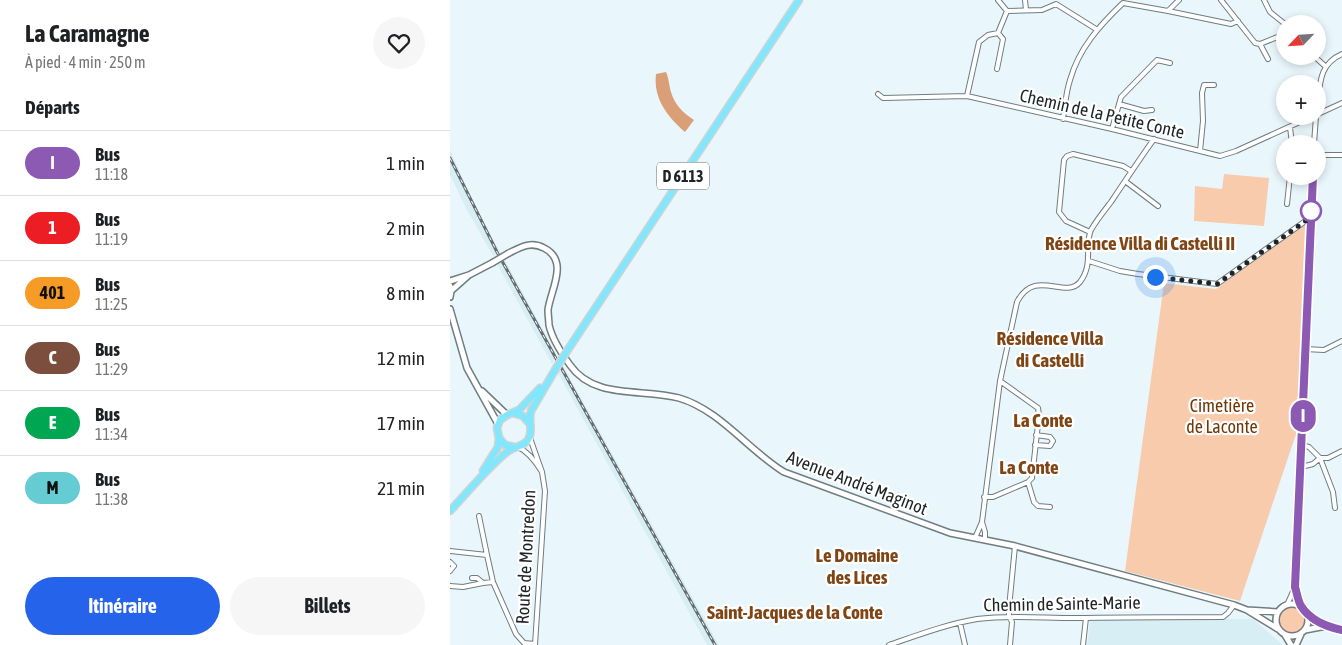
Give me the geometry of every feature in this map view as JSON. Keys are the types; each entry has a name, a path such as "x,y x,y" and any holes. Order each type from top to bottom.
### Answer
{"main road":[{"name":"D 6113","path":"529,423 531,411 555,370 799,0"},
{"name":"D 6113","path":"510,414 519,410 555,370"},
{"path":"477,480 516,447 523,445 529,438 531,433 529,423 522,416 510,414 498,424 497,433 505,445 516,447"},
{"path":"450,511 477,480 498,447 499,438"}],"street":[{"path":"998,0 1007,11"},
{"path":"1025,0 1026,10"},
{"path":"1168,12 1179,0"},
{"path":"1221,0 1255,43 1260,44 1276,38"},
{"path":"1264,0 1270,12 1276,17"},
{"path":"1063,118 1070,80 1080,57 1096,29 1122,1 1231,24 1238,21"},
{"path":"1007,11 1045,9 1056,4 1096,29"},
{"path":"998,33 1007,11"},
{"path":"997,69 1003,39 998,33"},
{"path":"967,96 979,42 988,34 998,33"},
{"path":"1260,44 1268,59"},
{"path":"1321,75 1325,66 1342,54"},
{"path":"1112,129 1121,97 1158,60 1170,63"},
{"path":"1200,151 1203,122 1202,93 1204,85 1214,85"},
{"name":"Chemin de la Petite Conte","path":"878,94 883,98 967,96 1154,139 1213,155 1225,155 1295,125"},
{"name":"Chemin de la Petite Conte","path":"1326,111 1342,103"},
{"path":"1119,104 1144,111 1152,110"},
{"path":"1290,127 1291,135"},
{"path":"985,540 982,522 984,497 1000,381 1017,302 1021,294 1032,286 1070,288 1076,286 1084,275 1089,261 1090,232 1154,139"},
{"path":"1090,232 1066,221 1059,212 1064,160 1073,154 1123,166 1131,171"},
{"path":"1326,155 1342,155"},
{"path":"1125,181 1158,206"},
{"path":"1288,204 1289,185"},
{"path":"1312,185 1295,587 1302,607 1307,614 1326,626 1342,630"},
{"path":"1089,261 1120,271 1217,284 1311,217"},
{"name":"Avenue André Maginot","path":"469,275 520,247 536,245 548,250 557,266 548,310 550,326 570,365 578,376 588,383 605,388 667,395 681,399 700,407 716,417 766,461 784,472 950,533 1015,546 1234,605 1247,610 1278,629"},
{"path":"450,281 469,275"},
{"path":"450,291 469,275"},
{"path":"450,309 467,368 498,424"},
{"path":"450,319 454,325"},
{"path":"1305,349 1324,350 1342,341"},
{"path":"984,497 993,496 1028,482 1032,478 1039,415 1038,408 1000,381"},
{"path":"478,387 510,414"},
{"path":"1035,445 1050,446 1053,441 1050,437 1036,435"},
{"name":"Route de Montredon","path":"529,438 542,472 545,491 535,645"},
{"path":"1302,445 1309,447 1320,458 1333,492 1335,508"},
{"path":"516,447 524,450 535,461 542,472"},
{"path":"1301,467 1313,464 1320,458 1328,458 1342,451"},
{"path":"1028,482 1034,502 1038,506 1050,507"},
{"path":"479,516 493,582 516,634 524,643 535,645"},
{"path":"975,538 982,522"},
{"path":"978,529 984,530"},
{"path":"1010,645 1012,622 1009,616 1015,546"},
{"path":"450,551 487,555"},
{"path":"450,562 454,566 450,572"},
{"path":"472,578 477,578 484,583"},
{"path":"450,586 463,587 493,582"},
{"path":"1291,645 1285,635 1278,629 1276,623 1278,612 1287,604 1295,587"},
{"path":"1287,604 1295,604 1302,607"},
{"name":"Chemin de Sainte-Marie","path":"889,645 925,632 960,623 1009,616 1086,618 1118,616 1223,617 1234,605"},
{"name":"Avenue André Maginot","path":"1247,610 1278,612"},
{"path":"1296,645 1308,619 1307,614"},
{"path":"1083,645 1086,618"},
{"path":"960,623 965,645"},
{"path":"1285,635 1290,636 1326,626"}],"shaded area":[{"path":"666,72 671,92 677,105 694,120 685,132 668,114 659,99 656,74"},
{"path":"450,150 474,204 500,252 493,256 450,175"},
{"path":"505,260 557,356 552,364 497,264"},
{"path":"563,366 719,645 707,645 558,373"},
{"path":"1143,619 1253,619 1283,645 1087,645 1090,622"}],"green space":[{"path":"1224,174 1269,178 1264,226 1194,221 1195,186 1222,189"},
{"name":"Cimetière de Laconte","path":"1305,225 1296,434 1240,601 1125,571 1164,283 1216,289 1293,231"},
{"path":"1292,607 1301,611 1305,620 1301,629 1292,633 1283,629 1279,620 1283,611"}],"railway":[{"path":"450,158 497,252 715,645"}],"bus line":[{"name":"I","path":"1313,185 1295,587 1302,607 1307,614 1326,626 1342,630"}],"district":[{"name":"Résidence Villa di Castelli II","path":"1140,243"},
{"name":"Résidence Villa di Castelli","path":"1050,349"},
{"name":"La Conte","path":"1043,420"},
{"name":"La Conte","path":"1029,467"},
{"name":"Le Domaine des Lices","path":"857,566"},
{"name":"Saint-Jacques de la Conte","path":"795,612"}],"route":[{"path":"1155,277 1217,284 1307,220 1311,211"}]}
